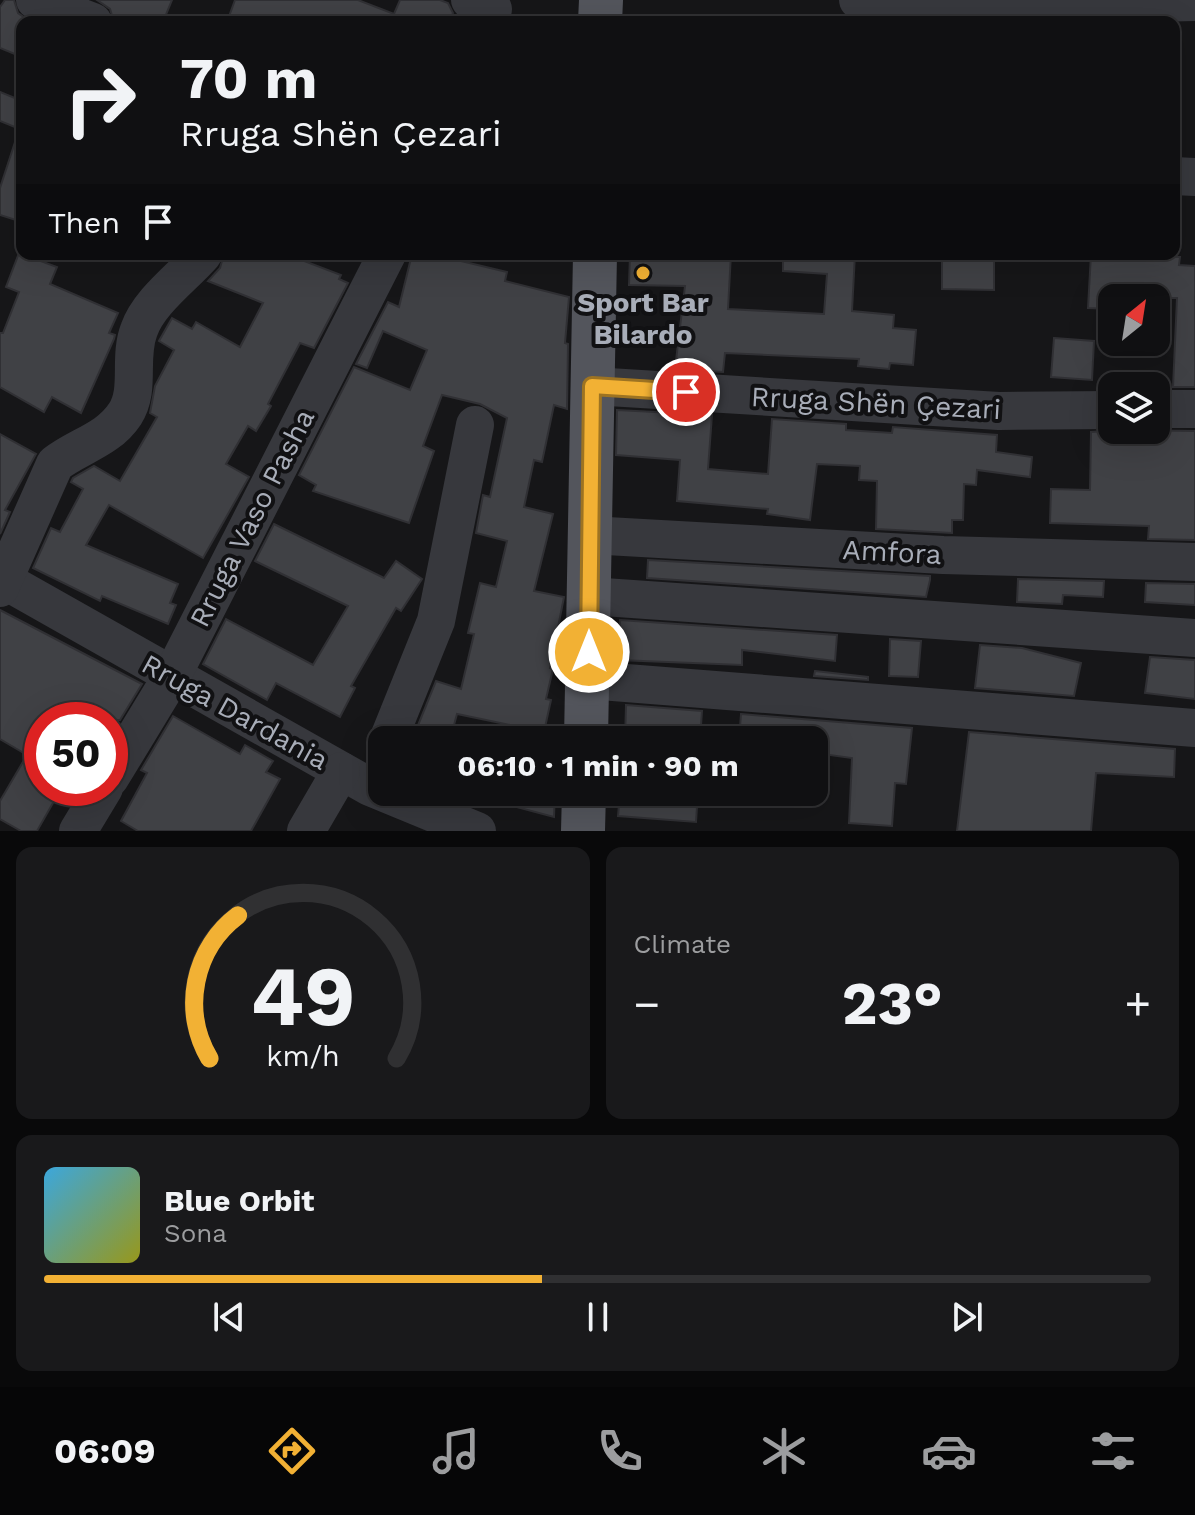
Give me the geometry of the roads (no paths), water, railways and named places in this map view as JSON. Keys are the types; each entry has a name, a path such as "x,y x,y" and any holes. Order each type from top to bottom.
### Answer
{"main road":[{"path":"586,726 595,260"},
{"path":"583,831 584,806"}],"street":[{"path":"35,0 77,16"},
{"path":"858,0 1023,6 1195,2"},
{"path":"1,582 55,464 72,451 102,438 124,417 135,397 131,365 139,329 155,305 197,260"},
{"name":"Rruga Vaso Pasha","path":"128,748 172,676 384,260"},
{"name":"Rruga Shën Çezari","path":"592,386 999,411 1098,410"},
{"path":"1170,409 1195,409"},
{"path":"394,726 436,621 475,425"},
{"name":"Amfora","path":"589,535 943,555 1195,562"},
{"name":"Rruga Dardania","path":"1,582 172,676 364,772 430,822 477,831"},
{"path":"589,596 1195,638"},
{"path":"588,680 1195,728"},
{"path":"306,831 364,772"},
{"path":"78,831 93,806"}],"place":[{"name":"Sport Bar Bilardo","path":"643,273"}]}
